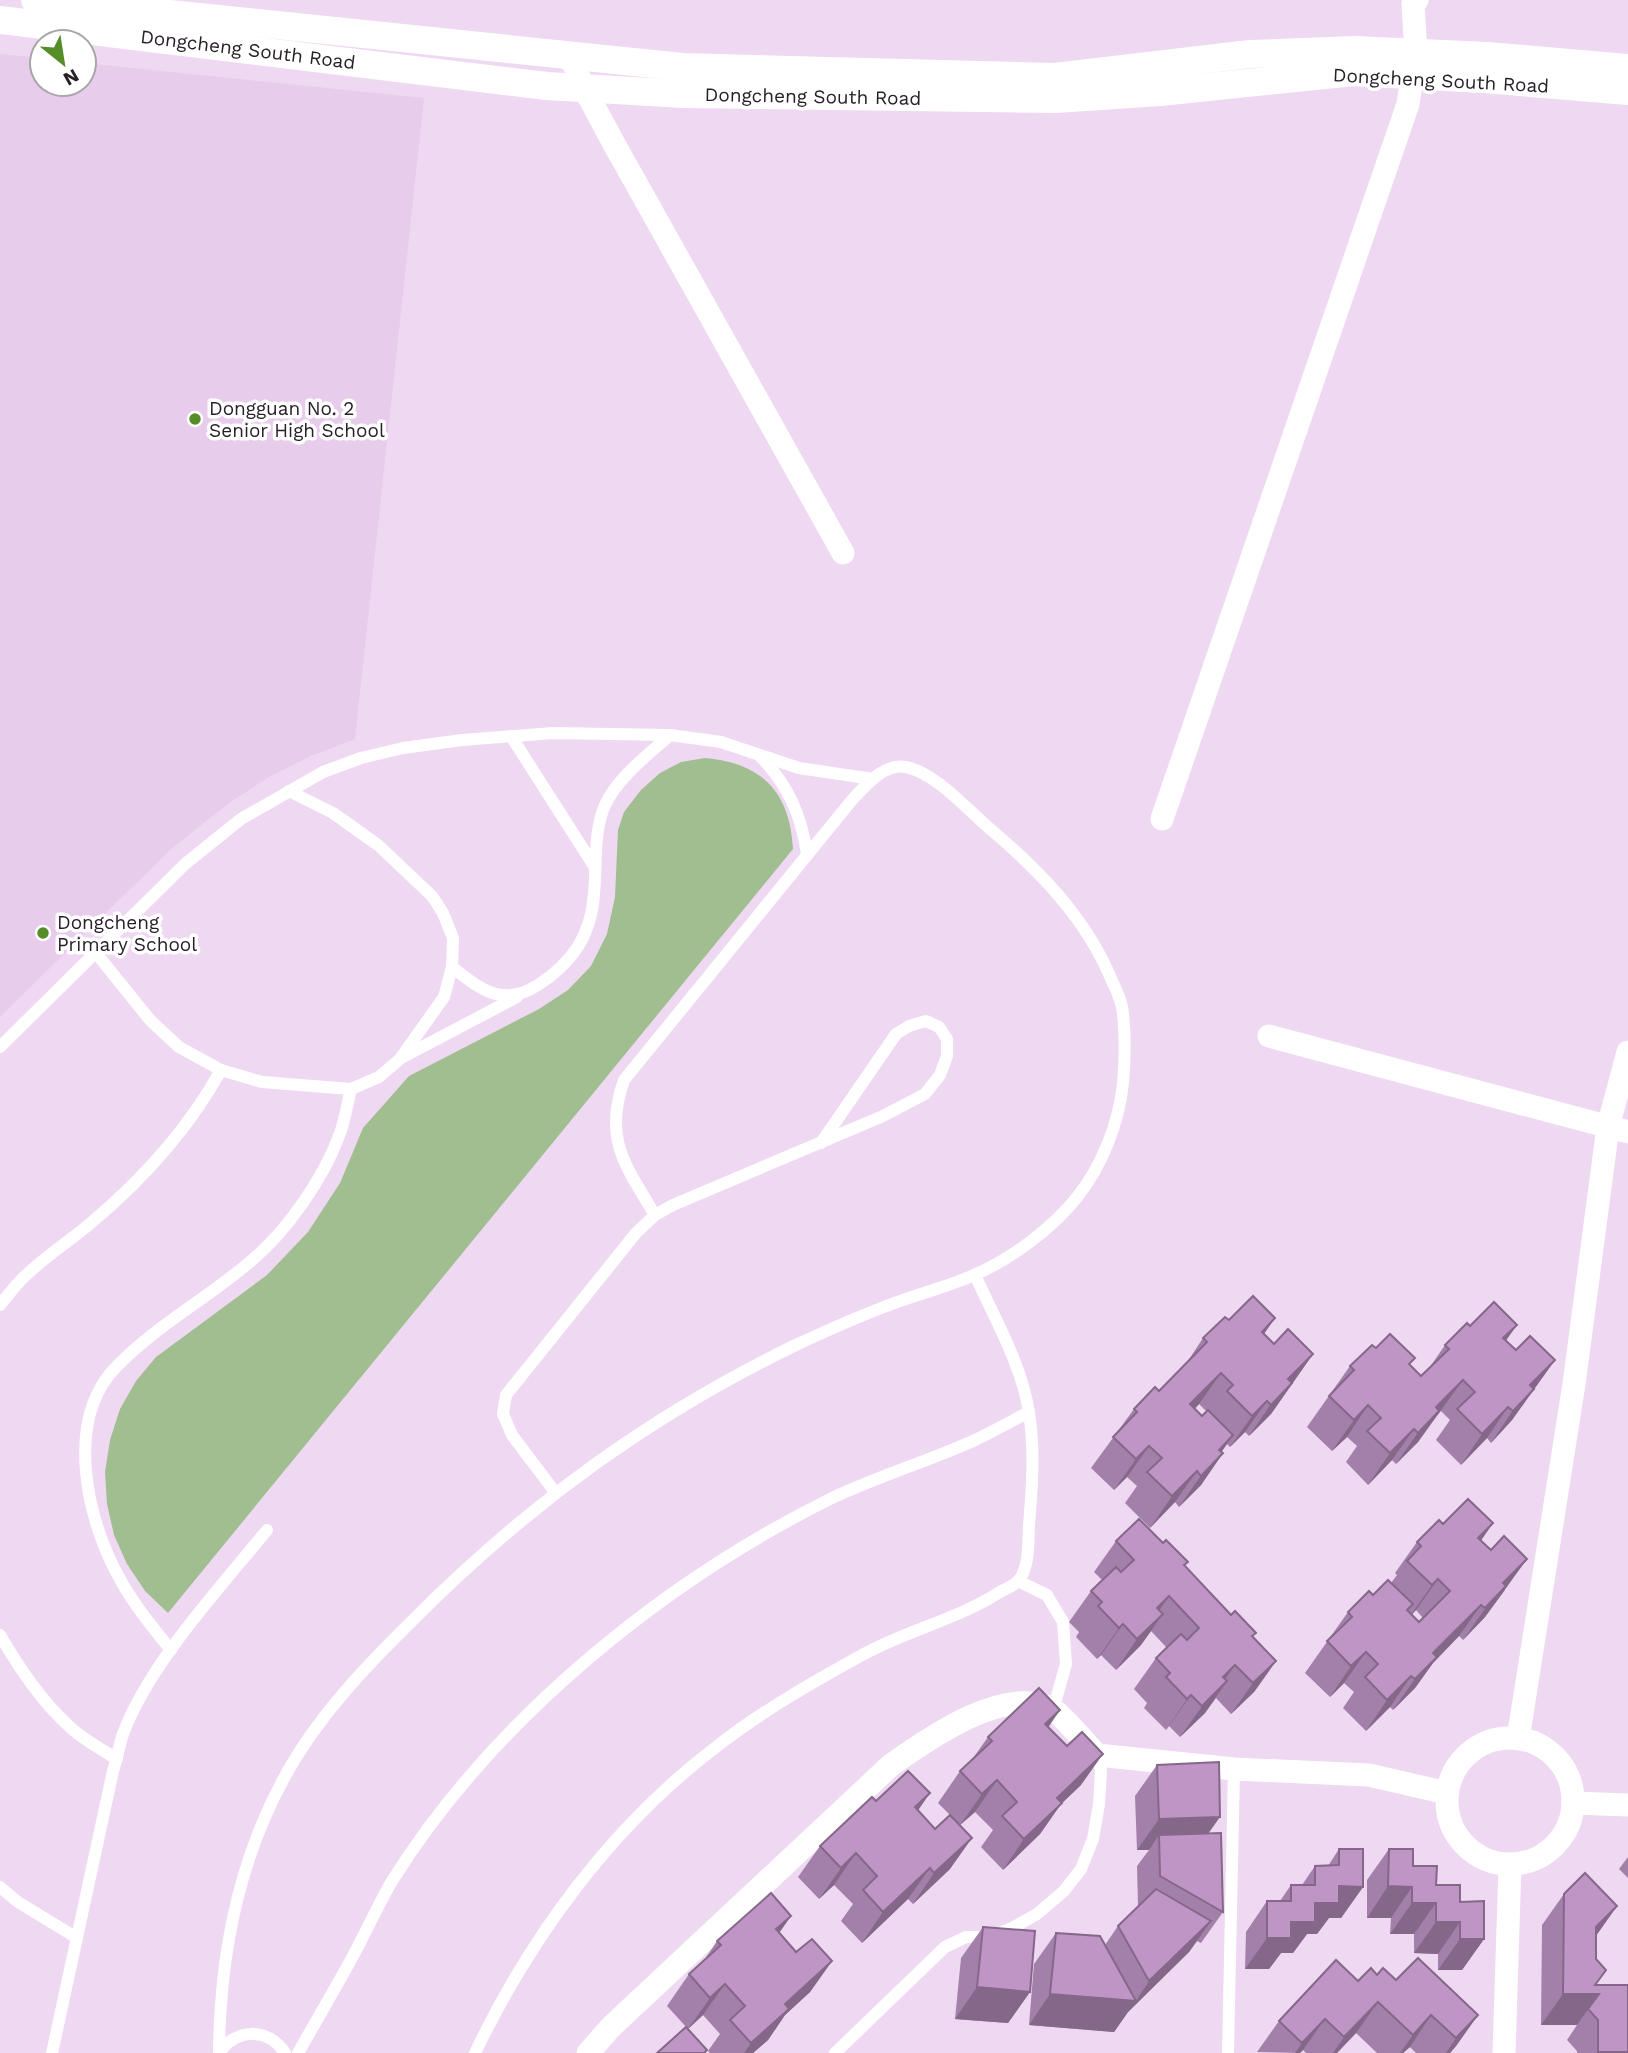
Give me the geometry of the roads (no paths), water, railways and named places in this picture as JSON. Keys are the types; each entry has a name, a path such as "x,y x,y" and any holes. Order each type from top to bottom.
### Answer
{"street":[{"name":"Dongcheng South Road","path":"34,0 710,68 1055,78 1250,54 1354,50 1415,64 1628,91"},
{"path":"1162,818 1408,104 1415,64 1413,4 1417,0"},
{"name":"Dongcheng South Road","path":"0,20 547,86 710,94 1056,99 1160,92 1415,64 1628,68"},
{"path":"570,56 584,88 843,553"},
{"path":"1269,1036 1618,1130"},
{"path":"1518,1739 1574,1384 1618,1130 1628,1052"},
{"path":"588,2053 611,2027 891,1765 930,1738 975,1714 1003,1706 1033,1703 1053,1710 1097,1755 1234,1769 1369,1775 1447,1793"},
{"path":"1518,1739 1543,1747 1560,1763 1568,1776 1573,1803 1570,1822 1562,1838 1541,1857 1529,1862 1510,1864 1486,1860 1464,1844 1453,1829 1448,1814 1447,1793 1452,1776 1462,1761 1478,1747 1498,1740 1518,1739"},
{"path":"1573,1803 1628,1805"},
{"path":"1504,2053 1510,1864"}],"lane":[{"path":"0,1047 185,864 241,819 323,772 361,758 403,748 511,736 553,733 670,735 721,742 799,768 873,779"},
{"path":"96,953 150,1020 179,1047 221,1070 261,1082 351,1089 379,1077 400,1059 530,990 554,974 574,955 588,928 594,895 598,826 606,803 626,776 670,735"},
{"path":"511,736 594,866"},
{"path":"757,754 774,770 787,789 804,832 807,855"},
{"path":"219,2052 220,2011 229,1930 251,1852 284,1778 329,1710 383,1649 468,1565 555,1492 633,1436 714,1387 798,1344 861,1317 975,1275 1049,1226 1078,1196 1102,1157 1120,1108 1125,1056 1121,1004 1101,954 1069,907 1022,856 926,774 902,765 887,770 873,779 852,800 624,1080 617,1099 615,1122 620,1153 655,1215"},
{"path":"289,791 333,813 378,845 432,896 443,913 453,938 452,967 444,997 400,1059"},
{"path":"452,967 486,992 506,995 530,990"},
{"path":"555,1492 512,1435 503,1414 506,1395 636,1233 655,1215 673,1205 821,1143 883,1116 925,1094 940,1075 947,1056 947,1039 939,1027 926,1021 896,1034 821,1143"},
{"path":"0,1305 21,1279 92,1223 132,1186 174,1140 209,1092 221,1070"},
{"path":"171,1650 144,1616 121,1580 99,1536 89,1494 85,1458 88,1422 97,1393 115,1368 144,1341 253,1260 295,1213 322,1175 340,1134 351,1089"},
{"path":"475,2053 509,1987 548,1925 603,1855 659,1797 715,1747 795,1692 876,1647 988,1600 1018,1581 1026,1560 1033,1479 1029,1412 1016,1366 975,1275"},
{"path":"298,2053 392,1881 490,1751 557,1686 623,1629 765,1535 831,1499 973,1441 1029,1412"},
{"path":"51,2053 124,1734 138,1703 171,1650 267,1531"},
{"path":"1018,1581 1047,1595 1063,1622 1066,1664 1053,1710"},
{"path":"0,1635 25,1678 53,1710 72,1729 117,1759"},
{"path":"835,2053 945,1947 966,1937 991,1937 1014,1927 1037,1914 1064,1891 1081,1870 1093,1839 1101,1770 1097,1755"},
{"path":"1228,2053 1234,1769"},
{"path":"0,1887 18,1902 77,1938"},
{"path":"219,2052 227,2042 248,2033 271,2038 285,2053"}],"place":[{"name":"Dongguan No. 2 Senior High School","path":"195,419"},
{"name":"Dongcheng Primary School","path":"43,933"}]}
